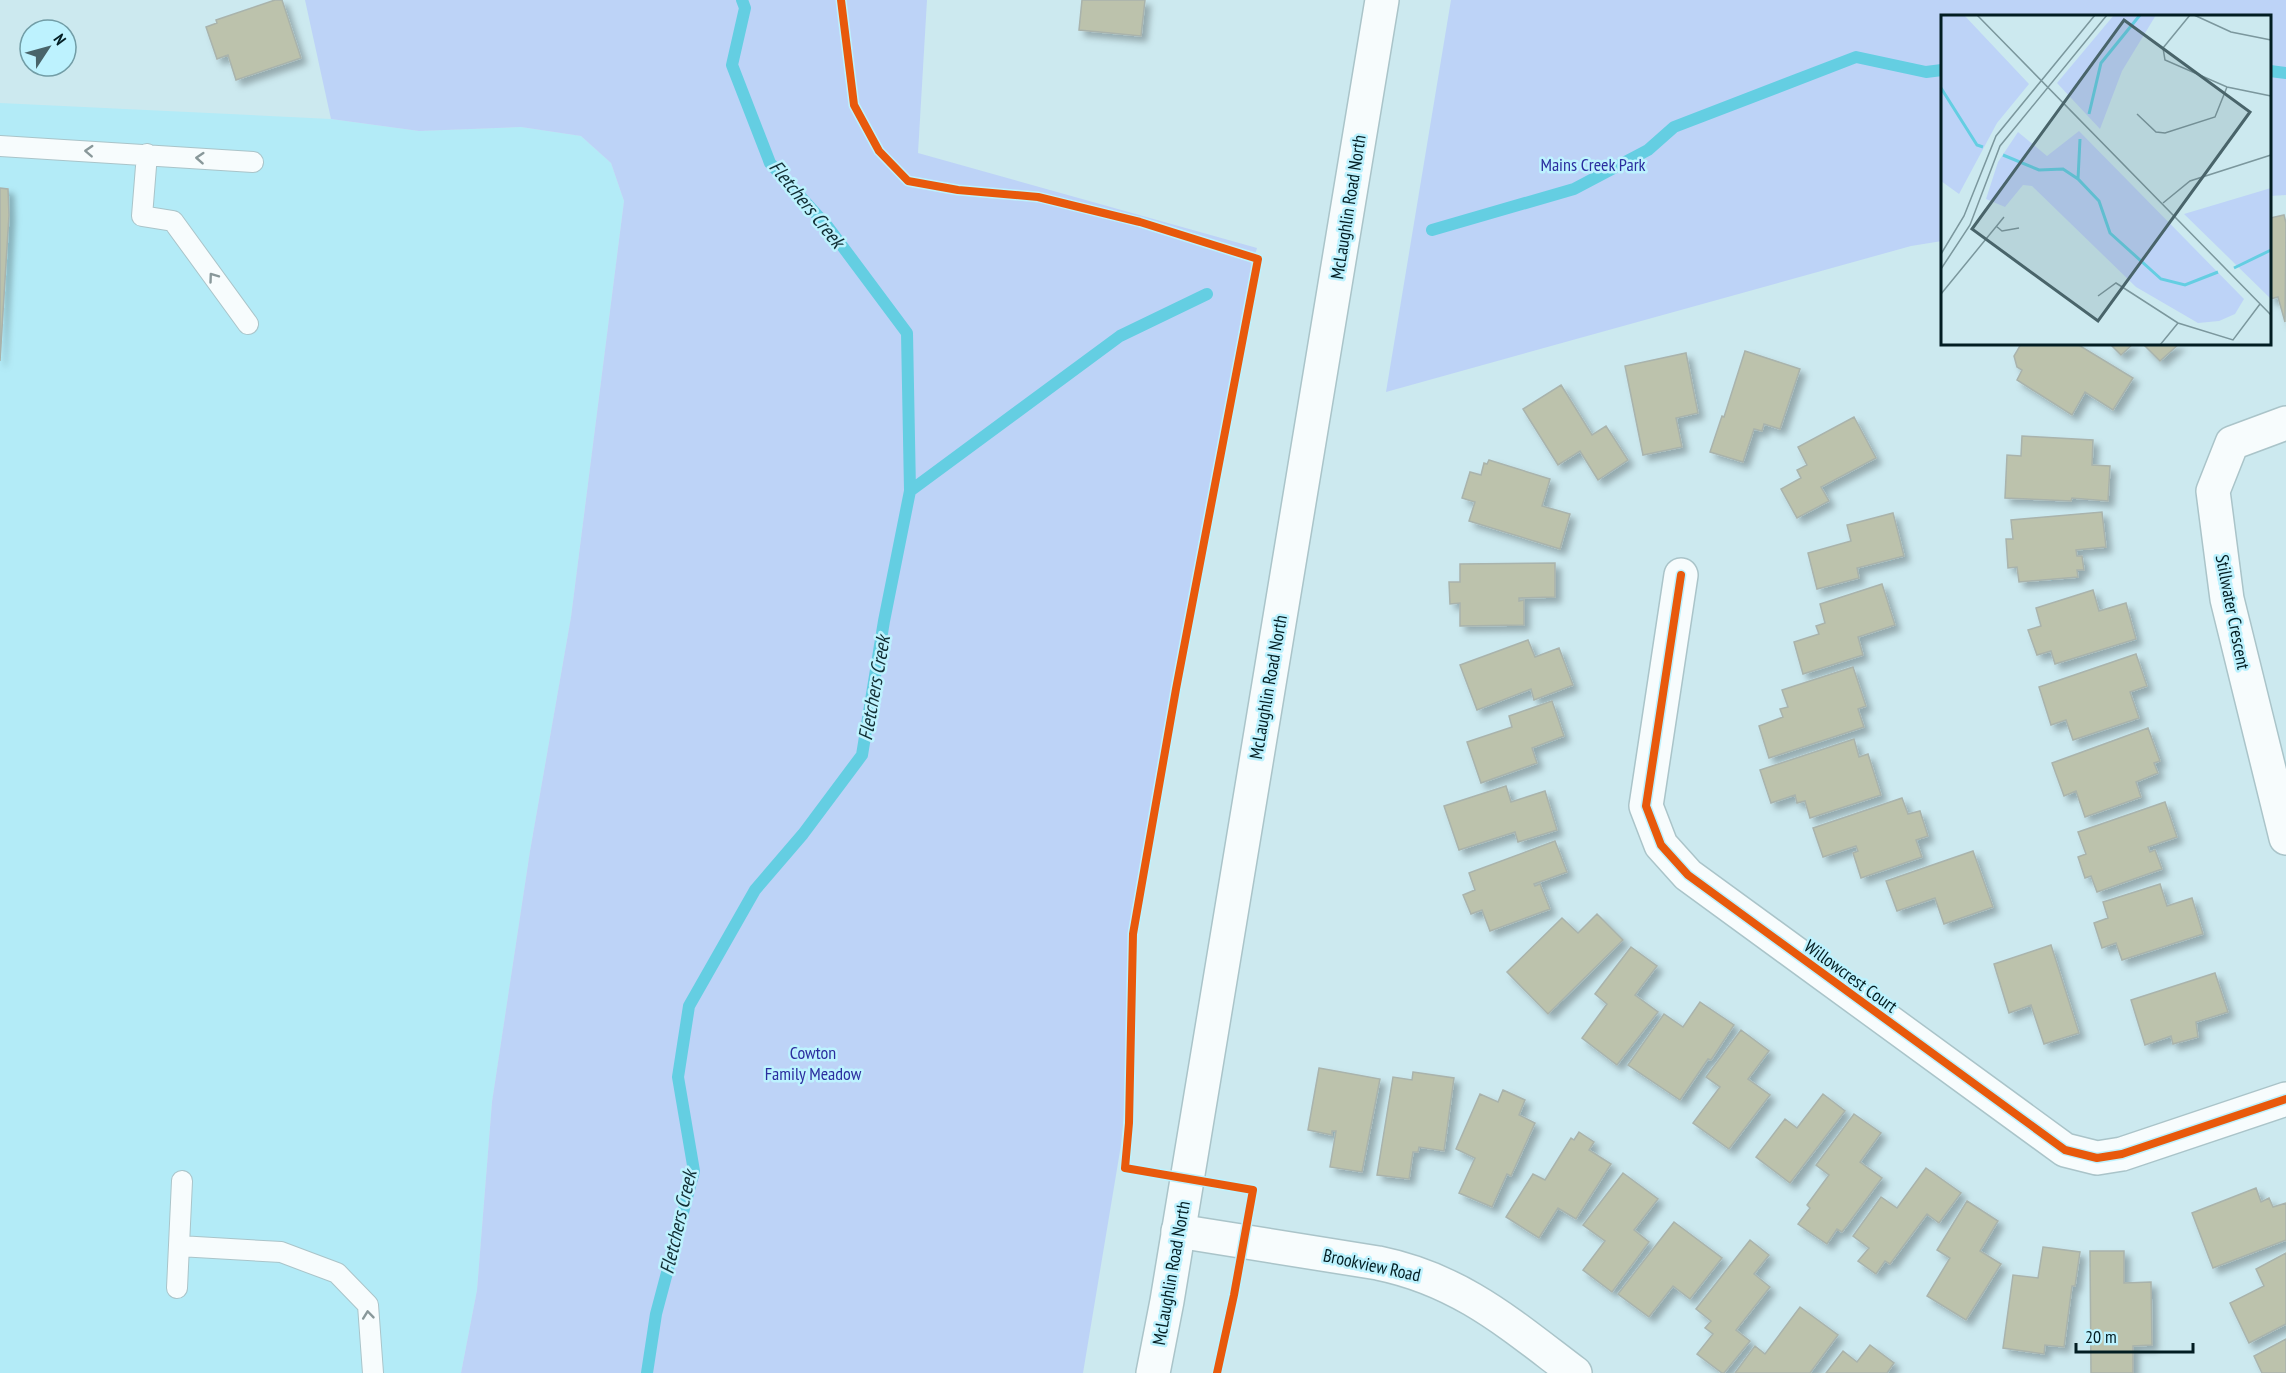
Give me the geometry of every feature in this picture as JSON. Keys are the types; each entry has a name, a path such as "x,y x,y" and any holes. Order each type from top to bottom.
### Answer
{"street":[{"name":"McLaughlin Road North","path":"1153,1373 1382,0"},
{"name":"Stillwater Crescent","path":"2286,423 2232,443 2213,491 2227,599 2286,838"},
{"name":"Willowcrest Court","path":"1681,575 1646,806 1661,845 1688,875 2065,1150 2097,1158 2122,1154 2286,1099"},
{"name":"Brookview Road","path":"1178,1231 1378,1263 1429,1277 1476,1301 1575,1373"}],"lane":[{"path":"0,146 253,162"},
{"path":"147,154 142,216 173,222 248,324"},
{"path":"177,1288 182,1181"},
{"path":"179,1246 281,1252 337,1273 368,1305 373,1373"}],"shaded area":[{"path":"0,103 331,119 419,131 521,127 581,136 611,163 624,201 571,617 530,851 492,1102 477,1290 461,1373 0,1373"}],"green space":[{"name":"Cowton Family Meadow","path":"305,0 927,0 918,153 1257,248 1130,924 1121,1145 1083,1373 461,1373 477,1290 492,1102 530,851 571,617 624,201 611,163 581,136 521,127 419,131 331,119"},
{"name":"Mains Creek Park","path":"1451,0 2286,0 2286,195 2271,196 2271,15 1941,15 1941,241 1911,246 1386,392"}],"building":[{"path":"275,0 282,0 301,58 236,80 228,55 217,59 206,27 217,23 216,20"},
{"path":"1082,0 1145,0 1141,36 1079,30"},
{"path":"0,188 8,189 9,215 0,361"},
{"path":"2284,215 2286,223 2285,322 2278,297 2271,299 2271,218"},
{"path":"2020,345 2079,345 2133,378 2113,410 2085,392 2072,415 2017,380 2022,370 2017,367 2014,356"},
{"path":"2111,345 2132,345 2121,355"},
{"path":"2144,345 2178,345 2160,361"},
{"path":"1745,351 1800,369 1780,429 1764,424 1762,431 1754,429 1743,462 1710,452"},
{"path":"1686,353 1698,413 1676,418 1682,447 1643,455 1625,366"},
{"path":"1561,385 1592,435 1606,426 1628,460 1598,480 1580,451 1558,465 1523,409"},
{"path":"1854,417 1876,458 1821,487 1829,501 1797,518 1781,489 1801,478 1797,470 1807,465 1798,447"},
{"path":"2022,436 2093,440 2092,465 2110,466 2108,501 2072,498 2071,501 2005,498 2007,455 2021,456"},
{"path":"1489,460 1550,479 1542,506 1570,514 1560,549 1469,521 1475,502 1462,498 1470,472 1481,475 1484,463 1487,464"},
{"path":"2102,512 2106,547 2076,550 2077,556 2082,556 2084,570 2077,570 2078,577 2019,582 2017,567 2008,568 2006,539 2013,539 2011,520"},
{"path":"1893,513 1904,556 1857,568 1859,578 1817,589 1808,553 1851,541 1847,525"},
{"path":"1555,563 1555,597 1519,598 1519,601 1524,600 1524,625 1460,626 1460,603 1450,604 1449,582 1460,582 1460,564"},
{"path":"1882,584 1895,625 1858,637 1863,655 1803,674 1794,642 1819,634 1816,626 1825,623 1820,604"},
{"path":"2093,590 2099,611 2126,603 2136,639 2055,664 2051,651 2037,655 2028,630 2041,626 2036,608"},
{"path":"1528,640 1535,657 1559,648 1573,685 1534,700 1531,689 1477,710 1460,665"},
{"path":"2136,654 2147,686 2130,692 2139,718 2073,740 2066,720 2051,725 2039,687"},
{"path":"1853,667 1866,706 1858,709 1864,727 1769,758 1759,726 1783,717 1780,709 1788,707 1782,690"},
{"path":"1552,701 1564,736 1532,748 1537,763 1481,783 1467,742 1512,727 1509,716"},
{"path":"2148,728 2160,761 2154,763 2158,773 2136,782 2141,797 2085,817 2076,791 2064,796 2052,763"},
{"path":"1854,739 1859,757 1868,754 1881,795 1810,818 1805,801 1797,803 1795,795 1771,803 1760,770"},
{"path":"1506,786 1511,802 1545,791 1557,830 1518,842 1515,832 1459,850 1444,806"},
{"path":"1902,798 1908,814 1920,811 1928,836 1916,840 1922,857 1861,878 1853,853 1858,851 1856,846 1823,857 1813,828"},
{"path":"2165,802 2177,837 2148,847 2150,852 2155,850 2162,869 2097,892 2091,876 2085,878 2078,857 2086,854 2078,832"},
{"path":"1555,841 1567,872 1534,884 1535,886 1540,884 1550,909 1490,931 1482,910 1471,914 1463,895 1475,890 1469,873"},
{"path":"1973,851 1993,907 1944,924 1935,898 1897,911 1886,881"},
{"path":"2160,884 2167,906 2192,898 2203,934 2122,960 2116,943 2102,948 2094,923 2108,918 2103,902"},
{"path":"1597,914 1623,940 1548,1014 1507,972 1562,918 1578,933"},
{"path":"2051,945 2079,1033 2044,1044 2031,1005 2009,1013 1994,964"},
{"path":"1631,947 1657,966 1635,995 1658,1012 1617,1065 1582,1038 1607,1004 1595,994"},
{"path":"2215,973 2228,1012 2196,1022 2198,1037 2173,1044 2171,1036 2145,1045 2131,1000"},
{"path":"1700,1002 1734,1025 1680,1100 1628,1065 1664,1014 1683,1027"},
{"path":"1741,1030 1769,1051 1748,1079 1770,1095 1729,1149 1693,1123 1720,1087 1706,1077"},
{"path":"1319,1068 1380,1079 1362,1172 1330,1167 1336,1131 1332,1131 1332,1135 1308,1130"},
{"path":"1413,1072 1454,1078 1444,1151 1419,1147 1418,1152 1413,1152 1409,1179 1377,1175 1393,1077 1412,1080"},
{"path":"1503,1090 1525,1100 1519,1115 1535,1123 1511,1176 1507,1174 1492,1207 1459,1193 1475,1158 1456,1149 1480,1094 1498,1102"},
{"path":"1823,1094 1845,1111 1790,1183 1756,1157 1785,1119 1797,1128"},
{"path":"1854,1114 1881,1133 1860,1162 1882,1178 1842,1232 1837,1229 1827,1244 1798,1224 1810,1208 1807,1205 1829,1175 1816,1165"},
{"path":"1579,1132 1594,1142 1589,1150 1611,1164 1576,1219 1558,1208 1539,1238 1506,1217 1533,1174 1545,1180 1571,1138 1574,1140"},
{"path":"1926,1168 1961,1193 1939,1223 1927,1214 1890,1264 1885,1261 1876,1274 1858,1261 1869,1248 1853,1236 1881,1197 1897,1208"},
{"path":"1623,1173 1658,1199 1634,1230 1649,1242 1612,1292 1583,1270 1605,1241 1583,1225"},
{"path":"2256,1188 2261,1202 2269,1198 2273,1207 2286,1203 2286,1240 2213,1268 2192,1213"},
{"path":"1967,1201 1998,1221 1980,1251 2001,1264 1966,1320 1927,1296 1950,1258 1937,1250"},
{"path":"1674,1222 1722,1258 1690,1299 1673,1286 1649,1317 1618,1294"},
{"path":"1750,1240 1769,1255 1754,1274 1770,1287 1736,1330 1750,1341 1722,1373 1697,1354 1713,1334 1705,1328 1711,1321 1696,1309"},
{"path":"2043,1247 2080,1252 2075,1286 2072,1286 2064,1347 2045,1345 2044,1354 2003,1348 2013,1275 2038,1278"},
{"path":"2090,1251 2124,1251 2124,1283 2151,1282 2152,1345 2133,1346 2133,1373 2091,1373"},
{"path":"2286,1253 2286,1324 2249,1343 2230,1303 2264,1286 2256,1269"},
{"path":"1800,1307 1838,1335 1810,1373 1735,1373 1755,1346 1765,1354"},
{"path":"2286,1339 2286,1373 2262,1373 2254,1356"},
{"path":"1870,1345 1894,1363 1887,1373 1826,1373 1843,1351 1857,1362"}],"waterway":[{"name":"Fletchers Creek","path":"647,1373 656,1314 694,1171 678,1077 689,1006 755,890 803,834 862,755 884,621 910,491 907,333 828,227 770,163 732,65 745,8 742,0"},
{"path":"1432,230 1574,189 1648,150 1674,127 1856,57 1926,72 1941,70"},
{"path":"2271,71 2286,73"},
{"path":"910,491 1120,336 1207,294"}],"cycle path":[{"path":"841,0 854,105 879,151 908,181 958,190 1038,197 1140,222 1258,259 1176,689 1133,934 1129,1123 1125,1168 1253,1190 1217,1373"},
{"path":"1681,575 1646,806 1661,845 1688,875 2065,1150 2097,1158 2122,1154 2286,1099"}]}
